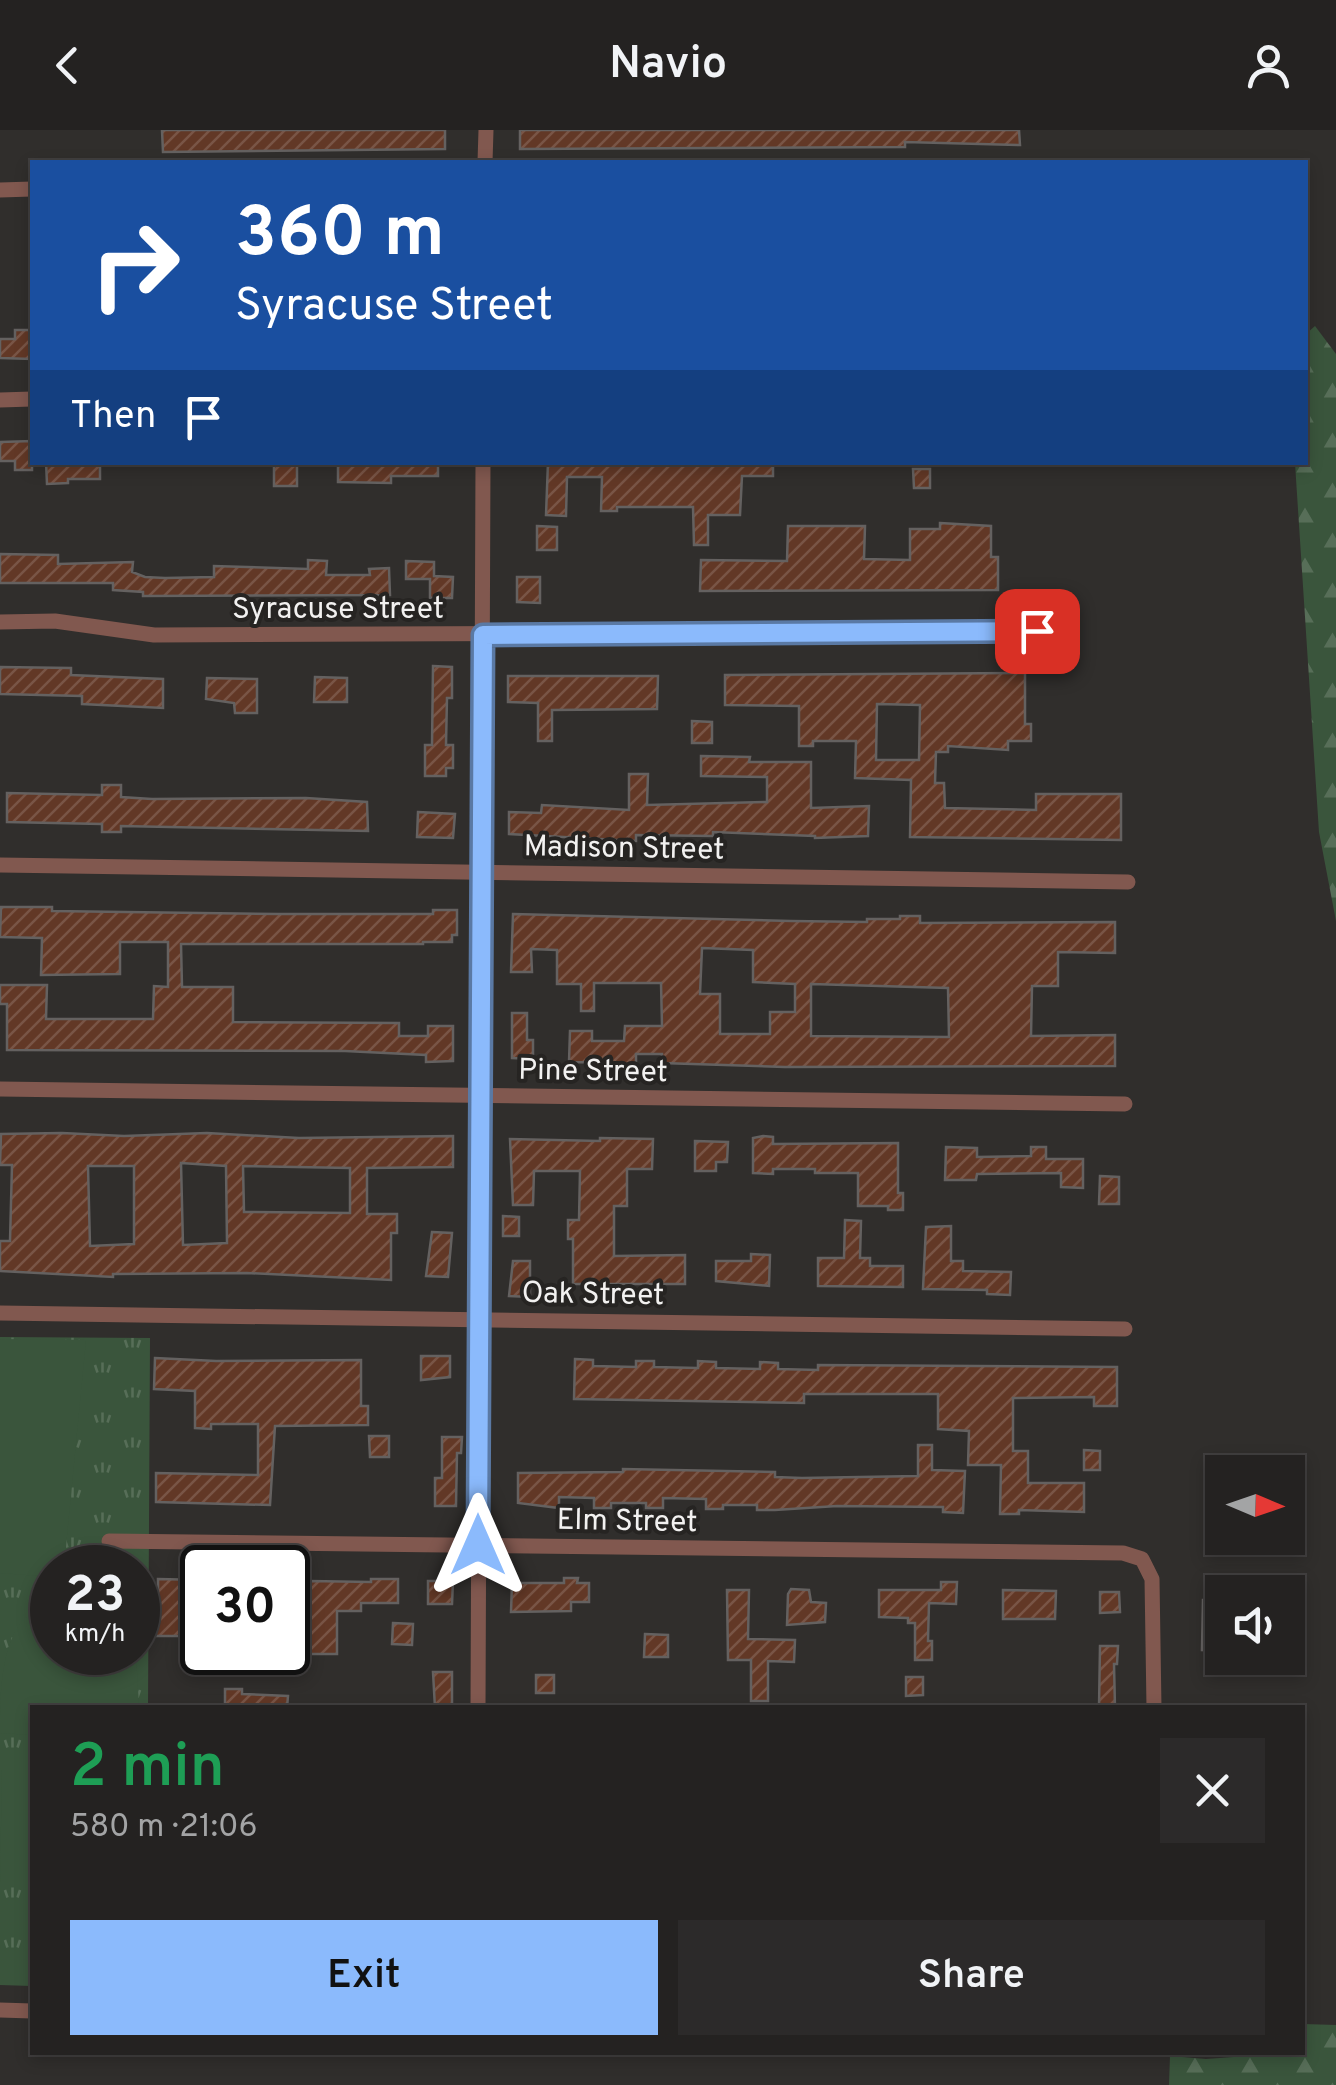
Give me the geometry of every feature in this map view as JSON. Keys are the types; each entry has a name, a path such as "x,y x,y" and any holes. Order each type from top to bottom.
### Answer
{"street":[{"path":"486,130 486,160"},
{"path":"0,190 30,189"},
{"path":"0,400 30,400"},
{"path":"478,1705 483,465"},
{"name":"Syracuse Street","path":"0,622 54,621 154,636 1037,631"},
{"name":"Madison Street","path":"0,865 1128,882"},
{"name":"Pine Street","path":"0,1089 1125,1104"},
{"name":"Oak Street","path":"0,1312 1125,1329"},
{"name":"Elm Street","path":"109,1540 1124,1552 1142,1559 1152,1579 1154,1705"},
{"path":"0,2010 30,2011"}],"green space":[{"path":"1315,326 1336,354 1336,921 1319,832 1295,465 1308,465 1308,332"},
{"path":"0,1337 150,1338 149,1545 30,1545 30,1675 148,1675 148,1705 30,1705 30,1986 0,1985"},
{"path":"0,1339 86,1340 66,1545 30,1545 30,1575 0,1573"},
{"path":"30,1615 30,1675 137,1675 139,1705 30,1705 30,1735 0,1733 2,1677 8,1648 20,1624"},
{"path":"2,1770 30,1770 30,1883 0,1883"},
{"path":"1305,2024 1336,2025 1336,2085 1169,2085 1170,2056 1206,2059 1305,2055"}],"building":[{"path":"162,130 445,130 445,149 163,152"},
{"path":"520,130 1019,130 1020,145 905,142 905,147 520,149"},
{"path":"15,330 30,330 30,359 0,358 0,339 15,339"},
{"path":"30,441 32,470 15,470 15,461 0,461 0,442"},
{"path":"46,465 100,465 100,479 68,479 68,483 47,484"},
{"path":"274,465 297,465 297,486 274,486"},
{"path":"338,465 438,465 438,476 391,476 391,483 338,482"},
{"path":"548,465 773,465 773,476 742,476 740,515 708,515 708,545 694,545 693,507 617,507 617,511 601,511 602,477 567,477 566,516 546,515"},
{"path":"913,469 930,469 930,488 914,488"},
{"path":"940,523 991,526 991,557 998,557 998,590 700,591 701,560 787,561 788,526 865,526 864,559 910,560 910,529 940,529"},
{"path":"537,526 557,527 557,550 537,550"},
{"path":"0,554 58,555 58,564 133,562 132,572 165,578 214,577 214,566 308,569 308,560 327,561 326,575 370,575 369,569 389,568 390,595 143,596 143,592 113,590 113,583 0,583"},
{"path":"406,561 434,562 434,576 453,577 452,598 430,598 430,579 406,579"},
{"path":"517,577 540,577 540,603 517,602"},
{"path":"433,666 452,667 446,745 453,745 453,768 446,768 446,776 425,776 425,745 432,745"},
{"path":"0,667 71,668 71,675 163,679 163,708 82,704 82,696 0,694"},
{"path":"1025,673 1025,724 1031,724 1031,741 1008,741 1008,750 948,746 948,752 936,752 935,783 944,783 945,808 1036,810 1036,794 1121,794 1121,840 910,837 911,780 855,778 856,741 813,741 813,746 799,746 799,706 725,705 725,675","holes":["877,704 920,705 919,760 876,760"]},
{"path":"508,676 658,676 657,709 552,710 552,741 538,741 538,703 508,702"},
{"path":"315,677 347,678 347,702 314,702"},
{"path":"207,678 257,679 257,713 235,713 234,703 206,699"},
{"path":"692,721 712,722 712,743 692,743"},
{"path":"701,756 750,757 749,762 811,762 811,808 869,806 868,836 815,838 713,832 713,836 636,835 636,841 509,834 509,812 541,813 542,805 629,810 629,774 648,774 647,805 767,802 767,777 701,776"},
{"path":"102,785 121,785 121,797 152,799 306,798 367,802 368,831 121,826 121,832 102,832 102,824 7,822 7,793 102,795"},
{"path":"418,812 455,814 453,838 417,837"},
{"path":"1,907 278,914 433,914 433,910 457,910 457,935 452,935 452,942 181,944 182,987 233,987 233,1022 399,1023 399,1036 428,1036 428,1026 453,1026 453,1061 426,1062 426,1055 345,1051 7,1050 7,1004 0,1004 0,985 47,985 46,1019 153,1019 154,986 168,987 168,942 120,942 120,974 41,975 42,938 0,937"},
{"path":"513,914 867,922 920,916 920,923 1115,922 1115,953 1058,952 1058,986 1032,986 1031,1036 1115,1035 1115,1066 785,1067 662,1063 662,1054 636,1054 636,1069 619,1069 619,1063 569,1062 570,1031 592,1031 592,1041 624,1041 625,1026 662,1026 661,983 594,983 594,1011 581,1011 581,984 557,984 557,950 531,949 532,972 511,972","holes":["702,948 753,950 753,982 795,984 795,1012 770,1012 770,1034 720,1034 720,994 700,994","811,984 948,988 949,1037 811,1036"]},
{"path":"512,1013 527,1013 527,1040 533,1040 533,1059 512,1058"},
{"path":"1,1134 453,1136 453,1167 367,1168 367,1214 397,1214 397,1233 391,1233 391,1280 247,1273 113,1277 0,1271 0,1241 10,1241 12,1165 0,1165","holes":["181,1163 226,1166 227,1243 183,1245","88,1166 134,1166 134,1244 90,1246","243,1166 350,1168 350,1213 244,1212"]},
{"path":"773,1137 773,1144 898,1143 898,1193 903,1193 903,1210 858,1206 858,1173 773,1169 773,1174 753,1173 753,1138"},
{"path":"510,1139 653,1139 652,1169 627,1169 627,1206 614,1206 614,1256 685,1255 685,1284 573,1284 573,1239 568,1239 568,1220 579,1220 580,1171 534,1171 533,1205 513,1205"},
{"path":"695,1141 728,1142 727,1162 716,1162 716,1171 695,1171"},
{"path":"946,1147 977,1148 977,1157 1031,1156 1031,1147 1046,1147 1046,1159 1083,1159 1083,1188 1061,1187 1061,1173 977,1174 976,1180 945,1180"},
{"path":"1100,1176 1119,1177 1119,1204 1099,1204"},
{"path":"503,1216 519,1217 519,1236 503,1236"},
{"path":"845,1220 861,1221 860,1258 870,1258 870,1266 903,1266 903,1287 818,1286 818,1258 844,1258"},
{"path":"951,1226 951,1261 963,1261 963,1271 1011,1272 1010,1295 987,1294 987,1290 923,1289 926,1227"},
{"path":"432,1232 452,1233 448,1277 426,1276"},
{"path":"751,1254 770,1255 769,1286 716,1281 716,1261 751,1261"},
{"path":"513,1261 530,1261 530,1297 509,1296"},
{"path":"421,1356 450,1356 450,1377 421,1380"},
{"path":"155,1358 361,1360 361,1406 368,1406 368,1425 275,1426 270,1505 156,1502 156,1473 258,1475 258,1424 195,1428 195,1391 154,1389"},
{"path":"575,1359 593,1360 593,1366 636,1367 636,1361 654,1361 654,1367 698,1368 698,1361 716,1362 716,1368 760,1369 760,1362 778,1363 778,1369 818,1370 818,1365 1117,1367 1117,1406 1094,1406 1094,1397 1013,1398 1013,1451 1028,1451 1028,1483 1084,1483 1084,1512 1019,1510 1019,1514 1000,1514 1001,1465 968,1465 969,1431 938,1429 938,1394 804,1394 804,1403 574,1399"},
{"path":"369,1436 389,1436 389,1457 370,1457"},
{"path":"442,1437 462,1437 461,1453 457,1453 456,1506 435,1506 435,1478 442,1478"},
{"path":"918,1445 932,1445 932,1470 965,1471 963,1513 943,1512 943,1507 757,1510 757,1505 723,1505 723,1509 706,1509 706,1499 663,1498 663,1508 646,1508 646,1503 611,1503 611,1508 594,1508 594,1498 559,1497 559,1508 518,1503 518,1473 623,1469 775,1472 775,1477 802,1478 918,1476"},
{"path":"1084,1450 1100,1451 1100,1470 1084,1470"},
{"path":"564,1578 589,1583 589,1602 571,1602 571,1611 511,1612 512,1583 564,1583"},
{"path":"160,1579 180,1580 180,1636 160,1636"},
{"path":"398,1579 398,1603 361,1603 361,1611 337,1611 337,1654 310,1654 310,1581"},
{"path":"428,1581 453,1581 452,1604 428,1604"},
{"path":"941,1582 957,1582 956,1604 929,1603 932,1660 915,1660 915,1623 908,1623 908,1618 879,1617 879,1590 941,1590"},
{"path":"791,1589 809,1590 811,1602 826,1603 825,1622 787,1625"},
{"path":"727,1590 749,1590 748,1639 795,1640 794,1662 768,1661 768,1701 751,1701 751,1660 728,1660"},
{"path":"1003,1590 1056,1591 1055,1619 1003,1619"},
{"path":"1100,1592 1119,1592 1120,1612 1100,1613"},
{"path":"1203,1600 1205,1600 1205,1650"},
{"path":"393,1623 413,1624 412,1645 392,1644"},
{"path":"645,1634 668,1635 668,1657 644,1657"},
{"path":"1100,1646 1118,1646 1114,1664 1115,1705 1099,1705"},
{"path":"433,1672 452,1672 452,1705 435,1705"},
{"path":"536,1675 554,1675 554,1693 536,1693"},
{"path":"906,1677 923,1677 923,1695 906,1696"},
{"path":"225,1689 242,1689 242,1694 288,1696 287,1705 225,1705"}],"route":[{"path":"478,1545 483,635 1037,631"}]}
